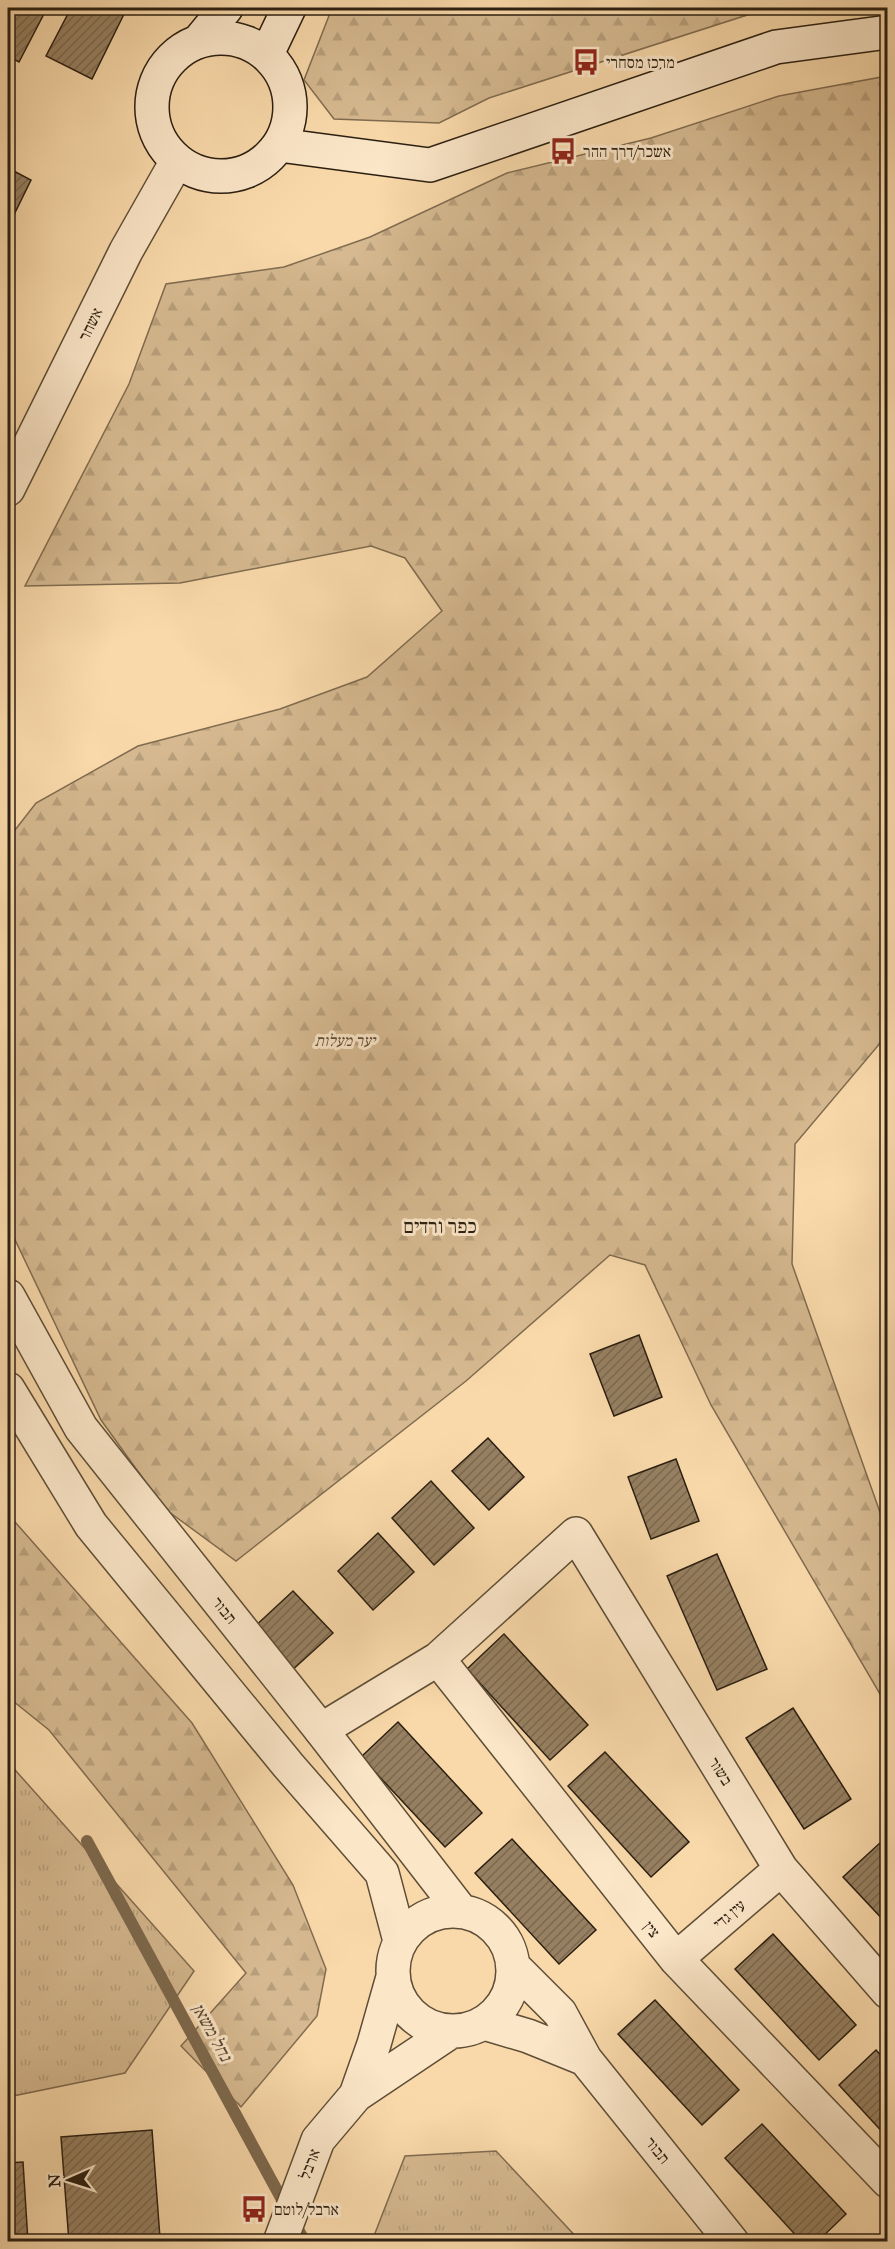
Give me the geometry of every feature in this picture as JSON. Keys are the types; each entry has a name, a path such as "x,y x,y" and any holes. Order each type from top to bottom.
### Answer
{"street":[{"path":"199,41 226,8"},
{"path":"267,54 289,8"},
{"path":"279,145 430,165 776,47 888,32"},
{"path":"217,37 235,38 252,44 267,54 280,70 288,88 291,107 288,127 279,145 264,162 243,173 220,177 197,172 177,161 163,145 154,126 152,104 156,84 166,65 181,50 199,41 217,37"},
{"name":"אשחר","path":"8,489 126,251 177,161"},
{"name":"תבור","path":"8,1296 81,1428 321,1730 461,1911"},
{"path":"8,1389 91,1525 280,1756 382,1873 400,1941"},
{"name":"בשור","path":"438,1659 576,1534 782,1869 888,1992"},
{"path":"321,1730 438,1659"},
{"name":"צין","path":"438,1659 676,1959 888,2181"},
{"name":"עין גדי","path":"676,1959 782,1869"},
{"path":"444,1911 461,1911 481,1917 497,1929 508,1946 513,1966 511,1987 503,2005 484,2022 471,2029 450,2032 434,2029 419,2021 406,2009 397,1994 393,1977 394,1958 400,1941 411,1927 426,1916 444,1911"},
{"name":"תבור","path":"513,1966 560,2013 585,2059 732,2241"},
{"name":"ארבל","path":"356,2095 374,2044 393,1977"},
{"name":"תבור","path":"484,2022 528,2036 585,2059"},
{"name":"ארבל","path":"280,2241 318,2140 356,2095 450,2032"}],"green space":[{"path":"332,8 769,8 489,98 439,123 334,119 304,80"},
{"name":"יער מעלות","path":"887,76 887,1035 795,1144 792,1264 887,1532 887,1706 711,1405 645,1265 610,1255 466,1381 236,1561 165,1509 101,1420 8,1225 8,839 36,803 138,746 280,709 367,677 442,611 405,558 371,546 180,583 25,586 129,384 166,284 284,267 370,237 507,173 651,138 779,96"},
{"path":"8,1514 192,1723 293,1885 326,1969 317,2016 241,2107 181,2046 246,1973 49,1730 8,1697"},
{"path":"8,1762 194,1971 125,2073 8,2097"},
{"path":"496,2151 580,2241 372,2241 405,2156"}],"building":[{"path":"8,8 47,8 19,62 8,56"},
{"path":"71,8 127,8 92,79 46,56"},
{"path":"8,168 31,180 8,227"},
{"path":"639,1335 662,1397 614,1416 590,1354"},
{"path":"488,1438 524,1477 489,1510 452,1471"},
{"path":"676,1459 699,1521 651,1539 628,1477"},
{"path":"431,1481 474,1528 434,1565 392,1518"},
{"path":"378,1533 414,1572 373,1610 338,1571"},
{"path":"717,1554 767,1669 717,1690 667,1576"},
{"path":"293,1591 333,1633 289,1673 250,1631"},
{"path":"504,1634 588,1725 550,1760 467,1669"},
{"path":"793,1708 851,1799 804,1829 746,1738"},
{"path":"398,1722 482,1813 445,1847 361,1757"},
{"path":"605,1752 689,1842 651,1877 568,1786"},
{"path":"512,1839 596,1930 559,1964 475,1873"},
{"path":"880,1843 888,1850 888,1925 843,1877"},
{"path":"773,1934 856,2025 819,2060 735,1969"},
{"path":"655,2000 739,2090 702,2125 618,2034"},
{"path":"876,2050 888,2063 888,2138 839,2085"},
{"path":"762,2124 846,2214 817,2242 802,2242 725,2158"},
{"path":"152,2130 160,2238 123,2242 69,2242 61,2137"},
{"path":"23,2162 28,2242 8,2242 8,2163"}],"waterway":[{"name":"נחל משאן","path":"87,1841 305,2242"}],"place":[{"name":"מרכז מסחרי","path":"586,62"},
{"name":"אשכר/דרך ההר","path":"563,151"},
{"name":"ארבל/לוטם","path":"254,2209"}],"district":[{"name":"כפר ורדים","path":"440,1226"}]}
